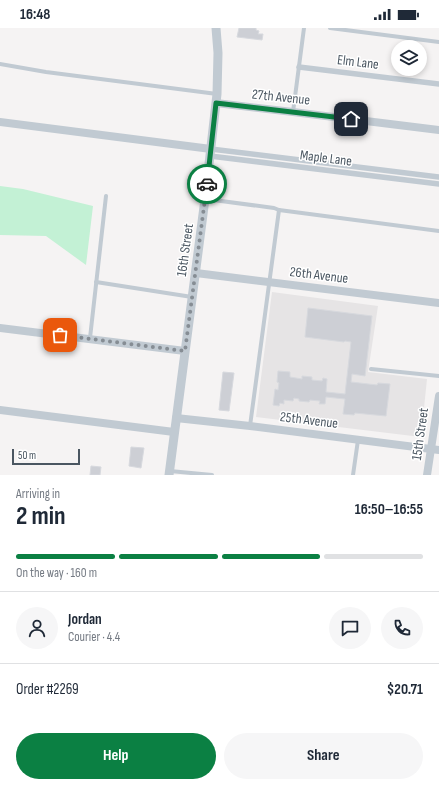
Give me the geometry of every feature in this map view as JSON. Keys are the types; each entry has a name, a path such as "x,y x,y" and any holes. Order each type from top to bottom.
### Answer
{"street":[{"name":"16th Street","path":"170,473 174,432 206,199 217,99 218,53 216,28"},
{"name":"Elm Lane","path":"299,67 439,84"},
{"name":"27th Avenue","path":"217,99 293,112 439,130"},
{"path":"0,122 210,153"},
{"name":"Maple Lane","path":"210,153 439,177"},
{"name":"Maple Lane","path":"210,153 439,184"},
{"name":"26th Avenue","path":"196,273 439,303"},
{"path":"0,328 185,351"},
{"name":"15th Street","path":"427,475 435,449 439,396"},
{"path":"0,410 174,432"},
{"name":"25th Avenue","path":"176,418 435,449"}],"lane":[{"path":"293,112 304,28"},
{"path":"330,28 439,42"},
{"path":"0,64 217,99"},
{"path":"90,338 106,196"},
{"path":"206,199 439,231"},
{"path":"250,426 279,210"},
{"path":"96,282 192,297"},
{"path":"371,368 439,376"},
{"path":"353,475 358,439"},
{"path":"170,473 212,475"}],"shaded area":[{"path":"272,292 378,306 368,372 427,379 421,437 256,417"}],"green space":[{"path":"0,186 23,189 93,206 86,265 46,236 0,235"}],"building":[{"path":"239,28 256,28 256,30 259,31 258,34 263,34 262,40 237,37"},
{"path":"308,308 372,316 365,376 352,374 351,382 377,385 378,383 390,384 386,416 355,413 354,415 343,414 345,399 326,397 325,404 319,404 320,401 299,401 299,399 294,398 293,401 284,400 284,404 280,403 279,406 273,405 275,389 278,390 278,371 290,372 290,377 302,379 302,376 312,377 312,380 322,381 323,378 327,379 326,392 345,394 351,342 305,337"},
{"path":"223,372 234,373 229,411 219,410"},
{"path":"131,447 144,448 141,468 129,466"},
{"path":"91,466 101,467 100,475 90,475"}],"way so far":[{"path":"60,335 185,351 207,184"}],"route":[{"path":"207,184 216,103 351,119"}]}
